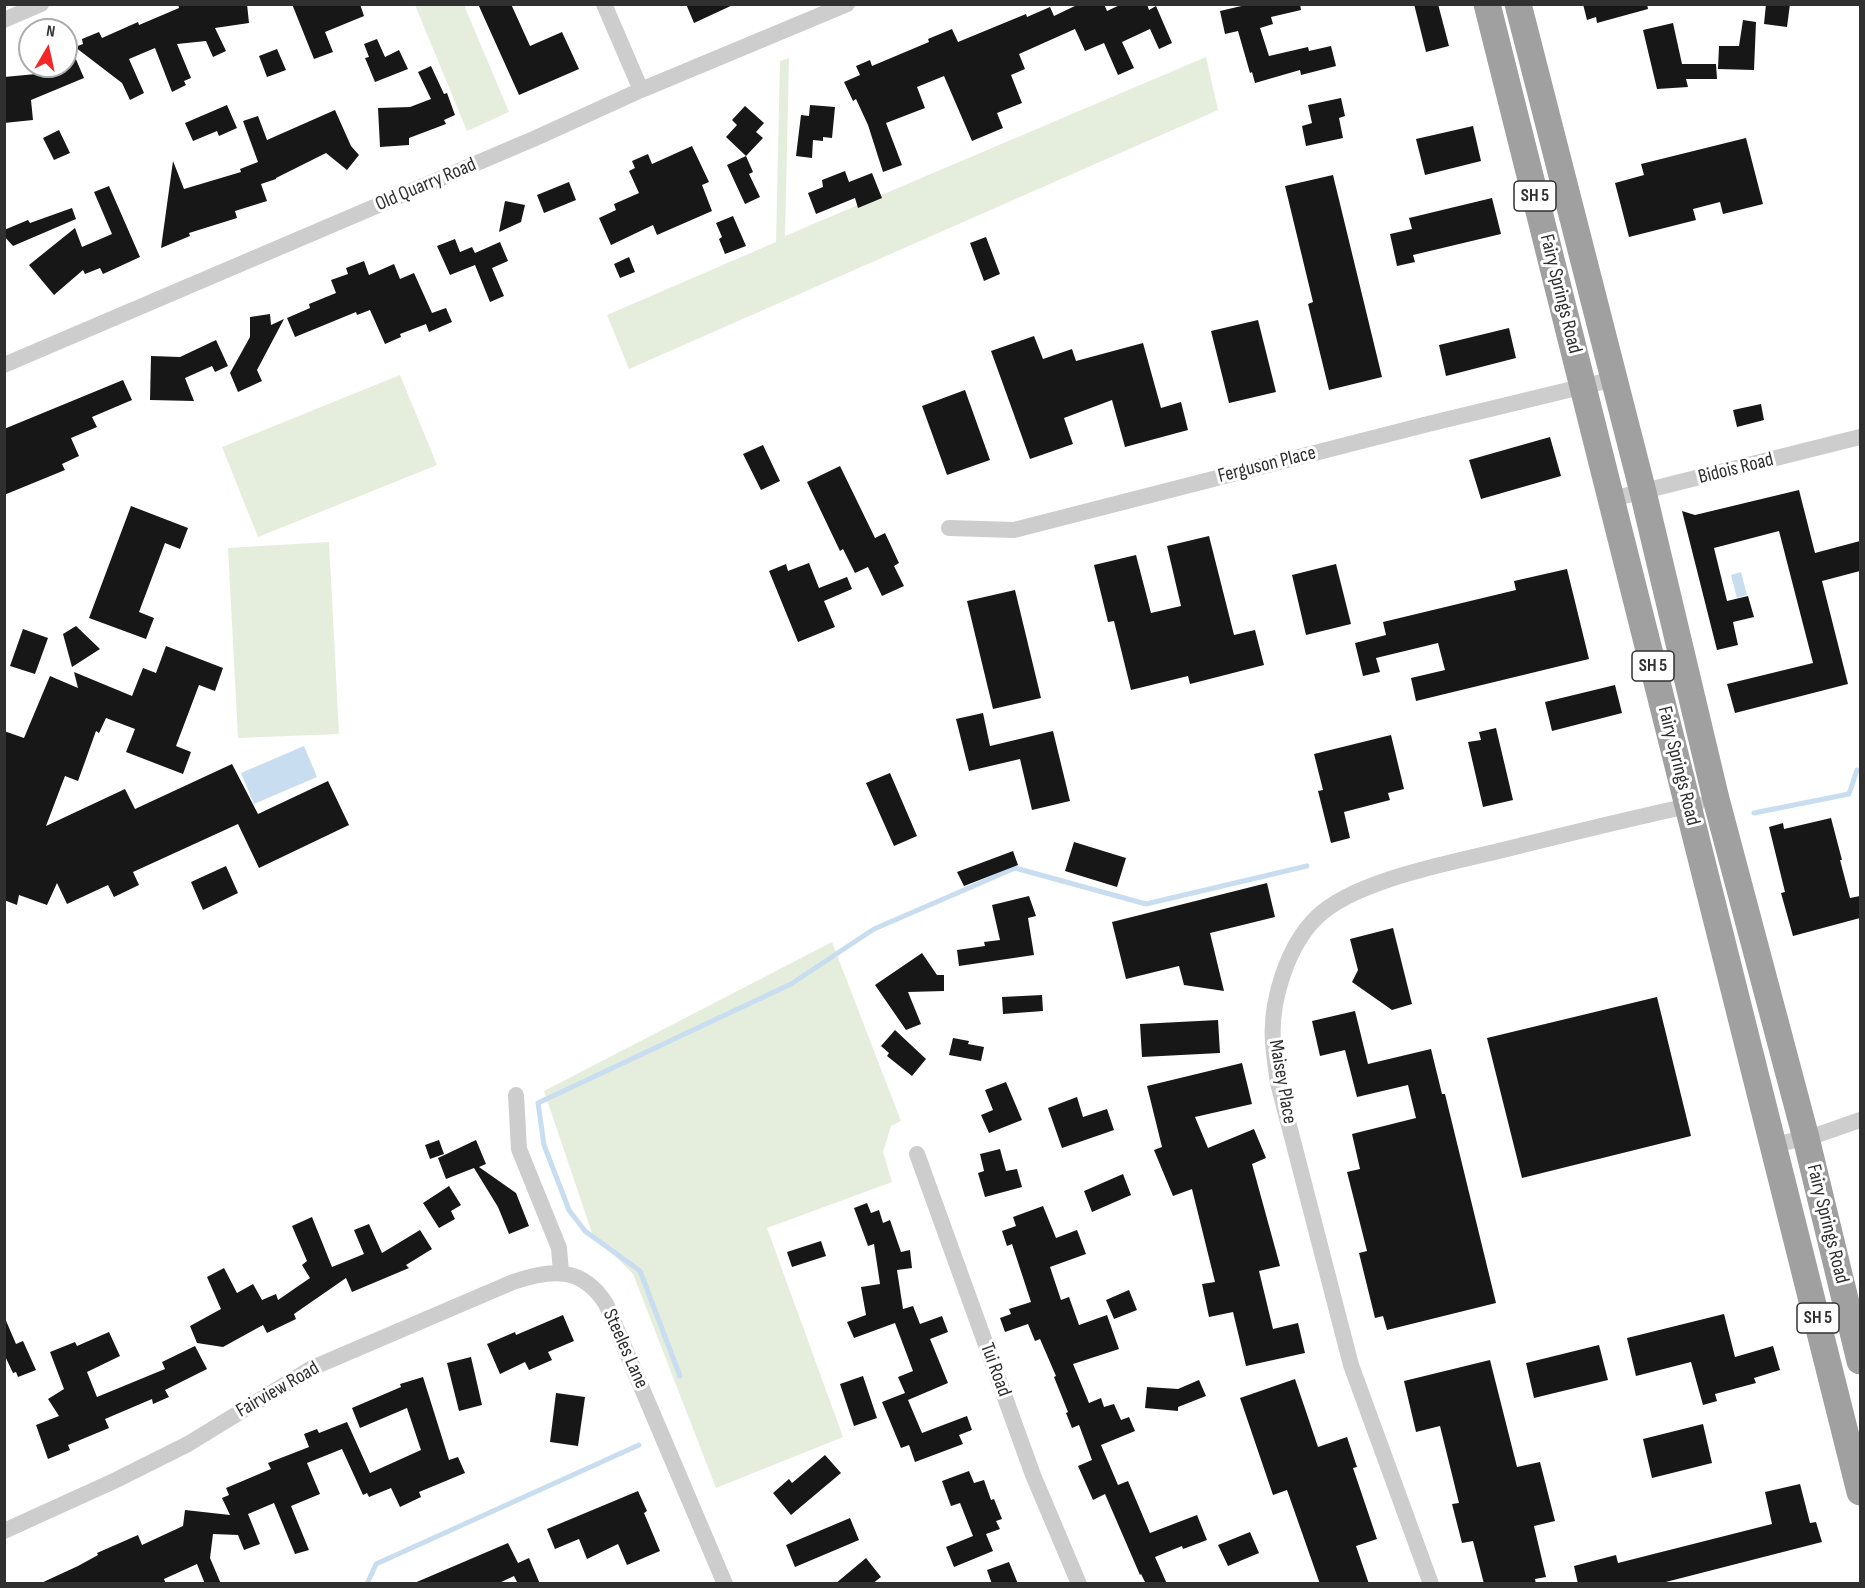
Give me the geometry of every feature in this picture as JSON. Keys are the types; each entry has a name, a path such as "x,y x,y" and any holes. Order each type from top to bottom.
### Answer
{"highway":[{"name":"Fairy Springs Road","path":"1487,4 1775,1145 1860,1492"},
{"name":"Fairy Springs Road","path":"1521,14 1643,492 1716,799 1806,1138 1860,1361"},
{"path":"1520,134 1525,120 1526,107 1509,34 1521,14"}],"street":[{"path":"4,20 40,4"},
{"path":"604,4 640,90"},
{"name":"Old Quarry Road","path":"4,365 537,137 640,90 847,4"},
{"name":"Ferguson Place","path":"949,528 1014,530 1614,379"},
{"name":"Bidois Road","path":"1612,499 1860,436"},
{"name":"Maisey Place","path":"1431,1584 1351,1365 1278,1083 1272,1040 1276,1003 1284,969 1297,943 1317,917 1346,896 1423,869 1716,799"},
{"path":"516,1095 519,1149 559,1248 561,1272"},
{"path":"1775,1145 1806,1138 1860,1120"},
{"name":"Tui Road","path":"917,1154 1033,1475 1079,1584"},
{"name":"Fairview Road","path":"4,1531 114,1481 188,1444 312,1368 513,1282 535,1275 561,1272"},
{"name":"Steeles Lane","path":"561,1272 587,1283 606,1304 725,1584"}],"green space":[{"path":"415,5 464,5 509,112 467,131"},
{"path":"1206,57 1218,110 629,369 607,315 776,242 780,61 789,58 785,236"},
{"path":"400,375 437,465 258,537 222,447"},
{"path":"329,542 339,734 238,738 228,548"},
{"path":"832,942 901,1121 891,1126 883,1152 892,1182 767,1228 843,1437 716,1488 633,1274 592,1233 544,1091"}],"water":[{"path":"1741,572 1747,595 1737,598 1731,575"},
{"path":"304,746 317,777 254,804 241,773"}],"building":[{"path":"178,4 247,4 249,23 215,28 226,51 213,57 206,41 177,44 191,78 184,81 186,85 172,92 155,48 129,59 144,93 130,100 122,83 78,49 78,46 83,44 82,39 99,32 102,38 138,22 139,25 179,8"},
{"path":"292,4 360,4 364,16 325,32 333,52 314,59"},
{"path":"478,4 511,4 530,46 562,32 579,69 519,95"},
{"path":"686,4 735,4 694,23"},
{"path":"1079,4 1104,4 1107,11 1122,4 1147,4 1149,10 1156,6 1172,43 1159,49 1150,29 1122,42 1134,68 1118,75 1104,43 1085,51 1075,29 1019,54 1025,69 1011,75 1022,103 997,113 1003,128 972,141 944,76 917,87 925,108 886,123 902,165 883,172 868,125 856,99 853,101 844,82 860,75 856,66 870,60 872,66 929,42 928,39 952,29 958,42 1026,14 1027,17 1050,7 1054,16"},
{"path":"1250,4 1300,4 1301,10 1271,17 1273,24 1260,28 1269,56 1308,47 1309,51 1331,46 1336,66 1301,75 1300,70 1255,83 1238,31 1225,34 1220,11"},
{"path":"1414,4 1438,4 1449,46 1426,52"},
{"path":"1583,4 1647,4 1648,9 1597,23 1596,17 1587,20"},
{"path":"1766,4 1790,4 1787,27 1764,24"},
{"path":"1743,20 1756,22 1754,70 1718,69 1719,46 1739,46"},
{"path":"1673,23 1682,64 1716,64 1717,79 1686,79 1688,87 1657,89 1643,30"},
{"path":"377,39 385,57 399,50 408,69 375,82 365,58 369,57 364,44"},
{"path":"277,49 286,70 267,77 259,56"},
{"path":"78,64 84,78 31,100 33,120 4,123 4,77 78,78"},
{"path":"431,66 444,94 447,93 455,115 444,120 446,124 409,138 409,145 380,147 378,108 410,107 431,99 418,72"},
{"path":"1341,98 1345,116 1339,118 1343,138 1306,146 1302,126 1312,123 1308,105"},
{"path":"227,105 237,128 219,136 217,131 193,141 185,123"},
{"path":"810,105 835,107 832,138 823,137 823,141 813,140 812,158 796,156 801,115 809,116"},
{"path":"745,106 764,123 756,132 763,138 746,156 726,137 737,125 732,120"},
{"path":"335,110 351,146 359,155 347,170 326,153 276,179 261,184 267,201 235,211 237,218 189,233 190,236 161,248 173,161 184,189 241,172 240,169 258,162 243,121 258,116 267,140"},
{"path":"1473,126 1481,161 1425,175 1416,139"},
{"path":"59,130 70,153 54,160 43,138"},
{"path":"1746,138 1763,204 1723,214 1720,202 1693,209 1696,220 1629,237 1615,183 1644,175 1641,164"},
{"path":"692,146 709,182 702,185 712,211 657,235 653,225 611,245 599,218 616,210 614,204 639,193 629,171 635,168 632,161 648,154 652,164"},
{"path":"746,156 753,172 749,174 760,197 745,204 727,165"},
{"path":"845,171 849,182 872,173 882,198 858,208 855,198 816,214 808,193 823,187 822,180"},
{"path":"1333,175 1382,377 1329,390 1308,304 1313,302 1285,186"},
{"path":"569,182 576,200 544,213 537,195"},
{"path":"109,186 140,257 103,274 100,268 85,274 83,270 54,295 29,265 75,228 82,247 112,234 94,192"},
{"path":"1492,198 1501,234 1413,255 1415,262 1397,266 1390,234 1412,229 1409,218"},
{"path":"505,201 525,205 521,222 499,232"},
{"path":"72,208 76,219 13,246 4,236 4,230 28,220 30,223"},
{"path":"733,216 746,246 725,254 719,239 722,237 716,223"},
{"path":"986,237 1000,274 984,281 970,243"},
{"path":"455,239 460,252 472,247 475,253 500,242 508,261 492,268 504,296 490,302 475,265 450,275 437,246"},
{"path":"629,257 635,272 620,278 614,264"},
{"path":"364,261 369,275 394,264 400,279 414,273 432,313 446,308 452,322 429,332 426,324 400,334 401,337 385,344 370,310 357,315 356,312 295,337 287,318 310,308 309,304 336,293 331,280 348,274 346,268"},
{"path":"270,314 271,325 284,319 257,370 262,381 238,392 230,373 250,337 250,317"},
{"path":"1258,320 1276,392 1229,403 1211,331"},
{"path":"1509,328 1516,358 1446,376 1439,345"},
{"path":"1034,336 1043,359 1072,349 1076,361 1143,343 1161,408 1181,402 1188,430 1125,447 1112,400 1064,418 1073,444 1030,459 991,351"},
{"path":"216,340 228,366 215,372 212,366 185,378 194,401 150,400 151,356 180,357"},
{"path":"123,380 132,400 92,417 97,427 71,438 79,456 62,464 65,470 4,495 4,429"},
{"path":"965,390 990,460 947,475 922,406"},
{"path":"1761,404 1764,420 1737,427 1733,410"},
{"path":"1550,437 1561,476 1481,499 1469,460"},
{"path":"763,445 780,481 761,490 743,454"},
{"path":"840,466 875,538 885,533 899,563 894,566 904,586 882,596 868,567 855,573 843,549 840,551 807,482"},
{"path":"1799,490 1815,553 1860,541 1860,571 1822,581 1848,684 1735,713 1727,684 1813,663 1779,531 1714,548 1727,601 1748,596 1754,617 1733,622 1738,645 1717,650 1682,511 1695,515"},
{"path":"131,506 188,528 180,549 165,543 139,612 154,618 146,639 89,618"},
{"path":"1209,536 1234,635 1255,630 1264,665 1190,684 1188,676 1131,690 1114,621 1108,622 1094,565 1136,555 1151,613 1181,606 1167,546"},
{"path":"809,563 819,588 847,577 852,589 824,601 835,627 798,642 769,571 786,564 788,571"},
{"path":"1336,564 1351,624 1306,635 1292,575"},
{"path":"1567,569 1589,659 1416,701 1411,678 1445,670 1438,643 1376,658 1380,672 1363,676 1355,643 1386,635 1383,622 1516,590 1514,581"},
{"path":"1015,590 1041,698 993,709 967,601"},
{"path":"76,626 100,649 72,667 63,634"},
{"path":"23,629 48,638 35,674 10,666"},
{"path":"166,646 223,668 215,691 199,685 176,746 191,752 183,774 126,752 135,729 106,718 99,733 96,731 78,781 65,776 46,826 125,789 135,809 232,764 258,814 328,781 349,825 259,868 238,824 133,872 139,885 114,897 108,885 67,904 57,883 47,905 19,895 17,905 4,900 4,731 24,738 50,676 78,688 74,672 132,696 143,668 156,673"},
{"path":"1615,685 1622,713 1552,731 1545,702"},
{"path":"983,713 990,746 1053,731 1070,801 1032,810 1020,759 969,771 956,719"},
{"path":"1496,728 1513,800 1483,807 1468,742 1481,740 1479,732"},
{"path":"1391,735 1404,789 1388,793 1390,800 1344,812 1350,838 1331,843 1318,791 1323,790 1314,754"},
{"path":"890,773 917,836 894,846 866,783"},
{"path":"1831,818 1850,898 1860,896 1860,918 1793,936 1781,893 1785,892 1769,827 1783,823 1784,829"},
{"path":"1074,842 1126,858 1117,887 1065,871"},
{"path":"1013,851 1018,865 964,886 957,872"},
{"path":"226,866 238,893 203,910 191,882"},
{"path":"1267,883 1275,917 1210,933 1224,991 1184,985 1179,966 1126,979 1112,922"},
{"path":"1029,896 1036,916 1028,918 1034,955 959,966 957,950 985,946 984,942 1000,940 992,905"},
{"path":"1393,928 1412,1004 1392,1010 1352,982 1358,970 1350,939"},
{"path":"922,953 937,975 944,975 944,991 908,992 921,1024 906,1030 875,985"},
{"path":"1042,995 1043,1011 1003,1014 1002,997"},
{"path":"1657,997 1691,1136 1522,1178 1487,1038"},
{"path":"1355,1011 1368,1064 1431,1049 1442,1094 1445,1094 1496,1303 1387,1330 1383,1316 1375,1318 1359,1253 1367,1251 1347,1172 1360,1169 1352,1134 1416,1118 1408,1085 1357,1097 1345,1050 1320,1056 1312,1021"},
{"path":"1218,1020 1220,1053 1142,1057 1140,1024"},
{"path":"895,1030 926,1059 912,1076 887,1056 889,1053 881,1046"},
{"path":"953,1038 984,1047 981,1061 949,1055"},
{"path":"1242,1063 1252,1104 1195,1117 1208,1148 1254,1129 1266,1158 1252,1164 1280,1266 1259,1271 1273,1329 1298,1323 1305,1353 1246,1366 1233,1312 1209,1317 1202,1284 1215,1282 1192,1189 1173,1196 1154,1150 1162,1147 1147,1086"},
{"path":"1006,1082 1022,1120 989,1133 981,1115 993,1110 985,1090"},
{"path":"1077,1097 1083,1117 1107,1109 1114,1130 1062,1148 1048,1108"},
{"path":"439,1140 444,1154 430,1159 425,1145"},
{"path":"476,1140 486,1164 479,1167 516,1193 529,1226 509,1234 498,1207 474,1168 446,1179 438,1158"},
{"path":"1000,1149 1006,1171 1017,1169 1022,1187 985,1197 978,1173 984,1171 980,1154"},
{"path":"1123,1174 1131,1195 1092,1212 1084,1191"},
{"path":"449,1186 461,1205 451,1211 455,1219 439,1228 423,1203"},
{"path":"867,1203 871,1213 879,1210 883,1223 890,1220 901,1252 910,1250 912,1268 897,1270 903,1309 913,1306 920,1324 942,1316 948,1332 930,1339 948,1383 908,1400 922,1433 967,1416 972,1430 959,1435 963,1444 915,1462 909,1445 901,1448 882,1402 905,1393 898,1377 913,1371 895,1323 854,1338 847,1322 866,1315 861,1287 880,1284 874,1244 868,1246 854,1208"},
{"path":"1043,1206 1056,1238 1077,1230 1086,1254 1050,1267 1061,1300 1069,1297 1079,1325 1107,1315 1119,1349 1073,1364 1089,1403 1101,1398 1104,1407 1114,1404 1121,1420 1129,1417 1135,1431 1101,1445 1118,1485 1128,1481 1150,1533 1197,1515 1207,1540 1183,1549 1182,1546 1155,1557 1167,1584 1146,1584 1105,1494 1093,1500 1078,1466 1092,1460 1079,1425 1072,1428 1054,1377 1056,1376 1040,1339 1035,1341 1028,1324 1005,1332 1000,1318 1011,1314 1009,1309 1031,1302 1012,1244 1007,1246 1002,1231 1016,1226 1013,1217"},
{"path":"312,1217 332,1267 364,1254 354,1230 369,1224 382,1253 420,1230 432,1249 406,1265 409,1268 352,1292 346,1278 294,1314 296,1319 267,1333 263,1325 223,1347 197,1343 190,1326 221,1309 207,1277 224,1268 237,1293 253,1284 262,1300 276,1294 278,1300 310,1278 302,1265 307,1261 292,1226"},
{"path":"821,1241 826,1256 792,1267 787,1252"},
{"path":"1129,1290 1137,1310 1114,1319 1106,1300"},
{"path":"1724,1314 1735,1357 1773,1346 1780,1370 1754,1378 1756,1383 1715,1394 1717,1401 1703,1405 1691,1362 1636,1376 1627,1338"},
{"path":"563,1315 574,1341 548,1352 552,1360 529,1370 525,1362 500,1374 487,1344 515,1332 516,1335"},
{"path":"4,1316 16,1344 23,1341 36,1370 18,1377 16,1372 13,1373 4,1354"},
{"path":"109,1332 120,1356 87,1372 97,1397 165,1369 162,1362 195,1346 207,1369 165,1390 169,1397 153,1404 152,1399 105,1419 109,1428 68,1445 70,1450 48,1459 36,1425 59,1416 48,1399 64,1389 50,1352 75,1342 77,1346"},
{"path":"1599,1345 1608,1380 1534,1398 1526,1363"},
{"path":"471,1357 482,1405 459,1411 447,1363"},
{"path":"1490,1360 1517,1467 1540,1462 1555,1521 1534,1526 1546,1577 1535,1579 1536,1584 1484,1584 1473,1541 1462,1543 1452,1504 1459,1503 1440,1426 1416,1432 1404,1381"},
{"path":"863,1376 877,1418 854,1426 840,1384"},
{"path":"423,1377 449,1460 458,1457 465,1473 419,1492 421,1497 400,1507 391,1488 369,1497 367,1493 363,1495 342,1449 307,1463 320,1494 291,1506 309,1550 295,1554 274,1503 248,1514 260,1544 244,1550 238,1535 213,1534 210,1558 221,1584 205,1584 197,1564 164,1579 166,1584 39,1584 78,1566 98,1555 97,1553 138,1535 142,1545 183,1526 185,1510 230,1515 222,1498 229,1495 226,1488 271,1469 268,1463 309,1447 304,1434 317,1429 319,1433 347,1422 370,1473 421,1450 407,1408 360,1428 352,1408 401,1387 400,1384"},
{"path":"1295,1379 1318,1447 1347,1437 1357,1467 1353,1468 1377,1539 1356,1546 1369,1584 1320,1584 1287,1490 1273,1495 1240,1398"},
{"path":"1199,1380 1206,1396 1178,1407 1178,1411 1145,1408 1147,1387 1178,1389"},
{"path":"556,1393 585,1397 578,1446 550,1442"},
{"path":"1703,1424 1712,1463 1652,1478 1643,1439"},
{"path":"825,1455 841,1473 791,1515 773,1493 789,1479 792,1483"},
{"path":"969,1471 974,1483 984,1480 991,1500 994,1499 1002,1519 996,1521 1000,1529 986,1534 993,1551 954,1567 946,1547 973,1536 960,1503 951,1506 942,1481"},
{"path":"1800,1484 1810,1523 1816,1522 1822,1542 1658,1584 1578,1584 1574,1566 1616,1555 1618,1563 1772,1524 1765,1492"},
{"path":"638,1491 647,1511 644,1513 660,1551 627,1565 618,1544 587,1559 579,1539 555,1549 547,1529"},
{"path":"850,1518 859,1540 795,1567 786,1545"},
{"path":"1250,1532 1259,1553 1228,1566 1218,1545"},
{"path":"508,1543 518,1563 529,1558 540,1584 518,1584 514,1576 497,1584 412,1584"},
{"path":"866,1558 881,1577 872,1584 835,1584"},
{"path":"1009,1562 1018,1584 992,1584 987,1570"}],"waterway":[{"path":"1754,813 1849,794 1857,770"},
{"path":"680,1376 640,1271 585,1231 569,1210 544,1145 538,1103 791,984 874,929 1015,868 1146,904 1307,866"},
{"path":"367,1584 376,1564 639,1445"}]}
